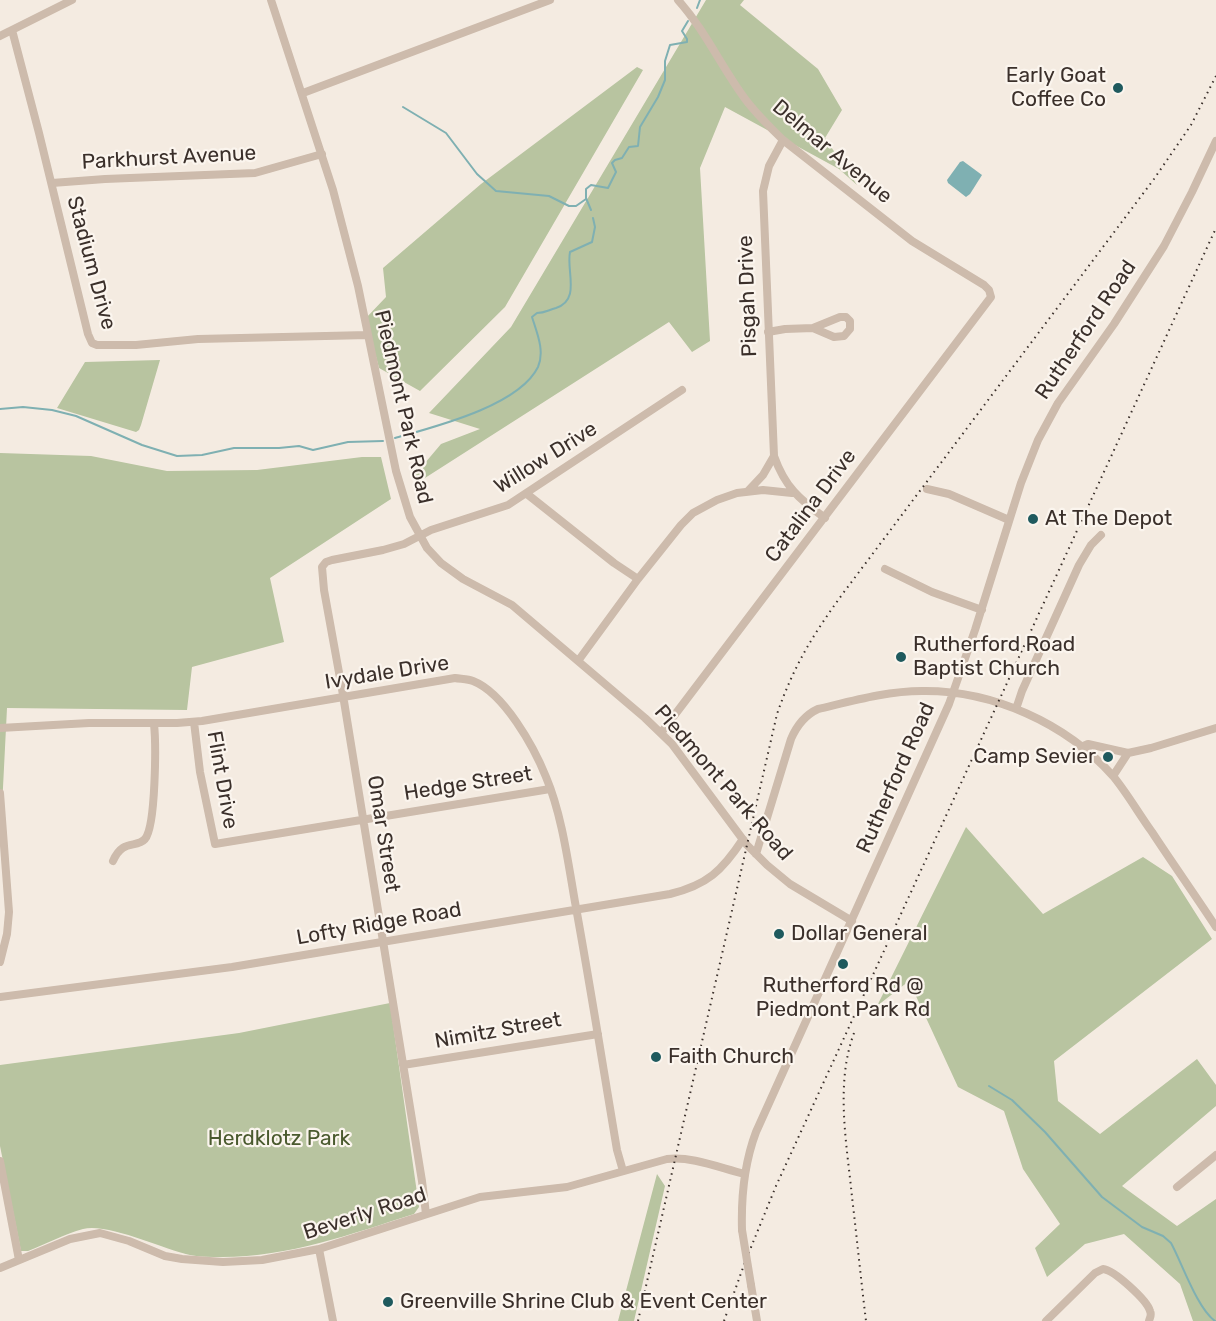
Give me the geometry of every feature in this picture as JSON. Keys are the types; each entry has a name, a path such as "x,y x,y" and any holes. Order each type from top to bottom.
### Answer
{"street":[{"path":"0,36 72,0"},
{"name":"Piedmont Park Road","path":"271,0 322,154 355,276 403,498 420,537 433,555 448,569 512,605 661,733 679,753 743,839 772,870 790,884 852,921"},
{"path":"303,93 550,0"},
{"name":"Delmar Avenue","path":"678,0 705,34 744,97 783,140 912,241 984,285 991,293 990,299"},
{"name":"Stadium Drive","path":"12,30 88,334 94,344 136,345 198,339 368,335"},
{"name":"Pisgah Drive","path":"783,140 769,166 763,191 774,456 792,493 825,518"},
{"name":"Rutherford Road","path":"757,1321 742,1230 741,1199 748,1156 756,1131 953,694 1028,463 1049,418 1142,283 1192,192 1216,141"},
{"name":"Parkhurst Avenue","path":"52,183 255,173 322,154"},
{"name":"Catalina Drive","path":"661,733 990,299"},
{"path":"768,332 813,328"},
{"name":"Willow Drive","path":"322,567 326,562 382,550 420,537 431,530 508,505 682,390"},
{"path":"748,491 763,475 774,456"},
{"path":"927,489 949,494 1009,520"},
{"path":"578,661 638,579 693,513 717,500 748,491 792,493"},
{"path":"527,494 614,563 638,579"},
{"path":"1016,709 1079,565 1090,545 1101,535"},
{"name":"Omar Street","path":"322,567 404,1065 426,1214"},
{"path":"885,569 932,592 982,610"},
{"name":"Ivydale Drive","path":"0,728 89,723 194,722 455,678 472,681 493,695 506,709 532,749 550,789 576,909 617,1150 623,1171"},
{"path":"756,854 791,739 807,715 818,709 901,692 923,690 984,697 1016,709 1053,728 1082,747 1113,776 1215,924"},
{"name":"Flint Drive","path":"194,722 200,772 215,844"},
{"path":"113,861 123,847 140,842 147,835 153,805 154,724"},
{"path":"1082,747 1088,744 1128,753 1216,728"},
{"path":"1113,776 1128,753"},
{"name":"Hedge Street","path":"215,844 550,789"},
{"path":"0,794 9,912 7,934 0,962"},
{"name":"Lofty Ridge Road","path":"0,997 232,967 670,894 704,882 721,869 743,839"},
{"name":"Nimitz Street","path":"404,1065 598,1034"},
{"path":"1177,1187 1216,1155"},
{"name":"Beverly Road","path":"0,1268 70,1239 100,1233 129,1241 165,1256 197,1261 262,1260 320,1249 480,1197 567,1187 656,1161 676,1158 745,1174"},
{"path":"0,1161 19,1260"},
{"path":"320,1249 333,1321"},
{"path":"1046,1321 1095,1273 1103,1269 1113,1271 1146,1304 1150,1312 1149,1321"}],"green space":[{"path":"706,0 744,0 740,5 818,69 842,110 825,138 857,185 839,169 725,107 700,168 710,341 692,352 669,322 414,485 414,476 441,444 480,429 429,413 511,327"},
{"path":"637,67 643,70 505,307 420,391 379,368 366,318 386,297 383,268 481,184"},
{"path":"160,360 141,425 136,432 57,408 85,362"},
{"path":"0,453 91,456 167,471 257,470 362,457 381,457 391,499 270,578 284,642 192,667 187,710 7,708 0,847"},
{"path":"966,827 1043,914 1143,857 1172,876 1212,939 1054,1061 1058,1101 1100,1134 1197,1059 1216,1085 1216,1106 1122,1186 1177,1226 1216,1199 1216,1321 1193,1321 1180,1284 1124,1234 1085,1244 1047,1277 1035,1248 1060,1224 1023,1169 1004,1111 958,1087 909,981 877,1006"},
{"name":"Herdklotz Park","path":"390,1003 419,1207 414,1214 320,1243 247,1256 190,1255 121,1233 94,1228 76,1231 28,1251 21,1251 0,1146 0,1065 239,1033"},
{"path":"657,1174 665,1186 634,1321 618,1321"}],"water":[{"path":"963,161 982,175 966,197 947,180"}],"waterway":[{"path":"697,8 700,0"},
{"path":"591,210 586,198 586,189 591,185 608,188 616,172 612,163 622,158 629,147 638,146 640,127 658,97 665,80 665,61 670,45 687,42 682,31 688,21"},
{"path":"403,107 446,133 477,174 496,191 549,196 569,206 576,206 586,199"},
{"path":"395,438 474,413 495,404 528,381 538,367 541,355 540,342 532,317 537,313 556,308 568,299 571,284 570,252 592,242 595,227 593,218"},
{"path":"0,409 23,407 52,410 76,416 142,445 177,456 202,455 234,448 299,446 313,450 348,442 383,441"},
{"path":"989,1086 1012,1100 1045,1132 1102,1197 1142,1227 1163,1236 1171,1243 1196,1296 1208,1315 1215,1321"}],"railway":[{"path":"638,1321 777,714 790,680 823,621 844,592 1154,179 1191,125 1216,76"},
{"path":"724,1321 776,1186 1216,228"},
{"path":"854,1033 845,1073 844,1115 866,1321"}],"place":[{"name":"Early Goat Coffee Co","path":"1118,88"},
{"name":"At The Depot","path":"1033,519"},
{"name":"Rutherford Road Baptist Church","path":"901,657"},
{"name":"Camp Sevier","path":"1108,757"},
{"name":"Dollar General","path":"779,934"},
{"name":"Rutherford Rd @ Piedmont Park Rd","path":"843,964"},
{"name":"Faith Church","path":"656,1057"},
{"name":"Greenville Shrine Club & Event Center","path":"388,1302"}]}
